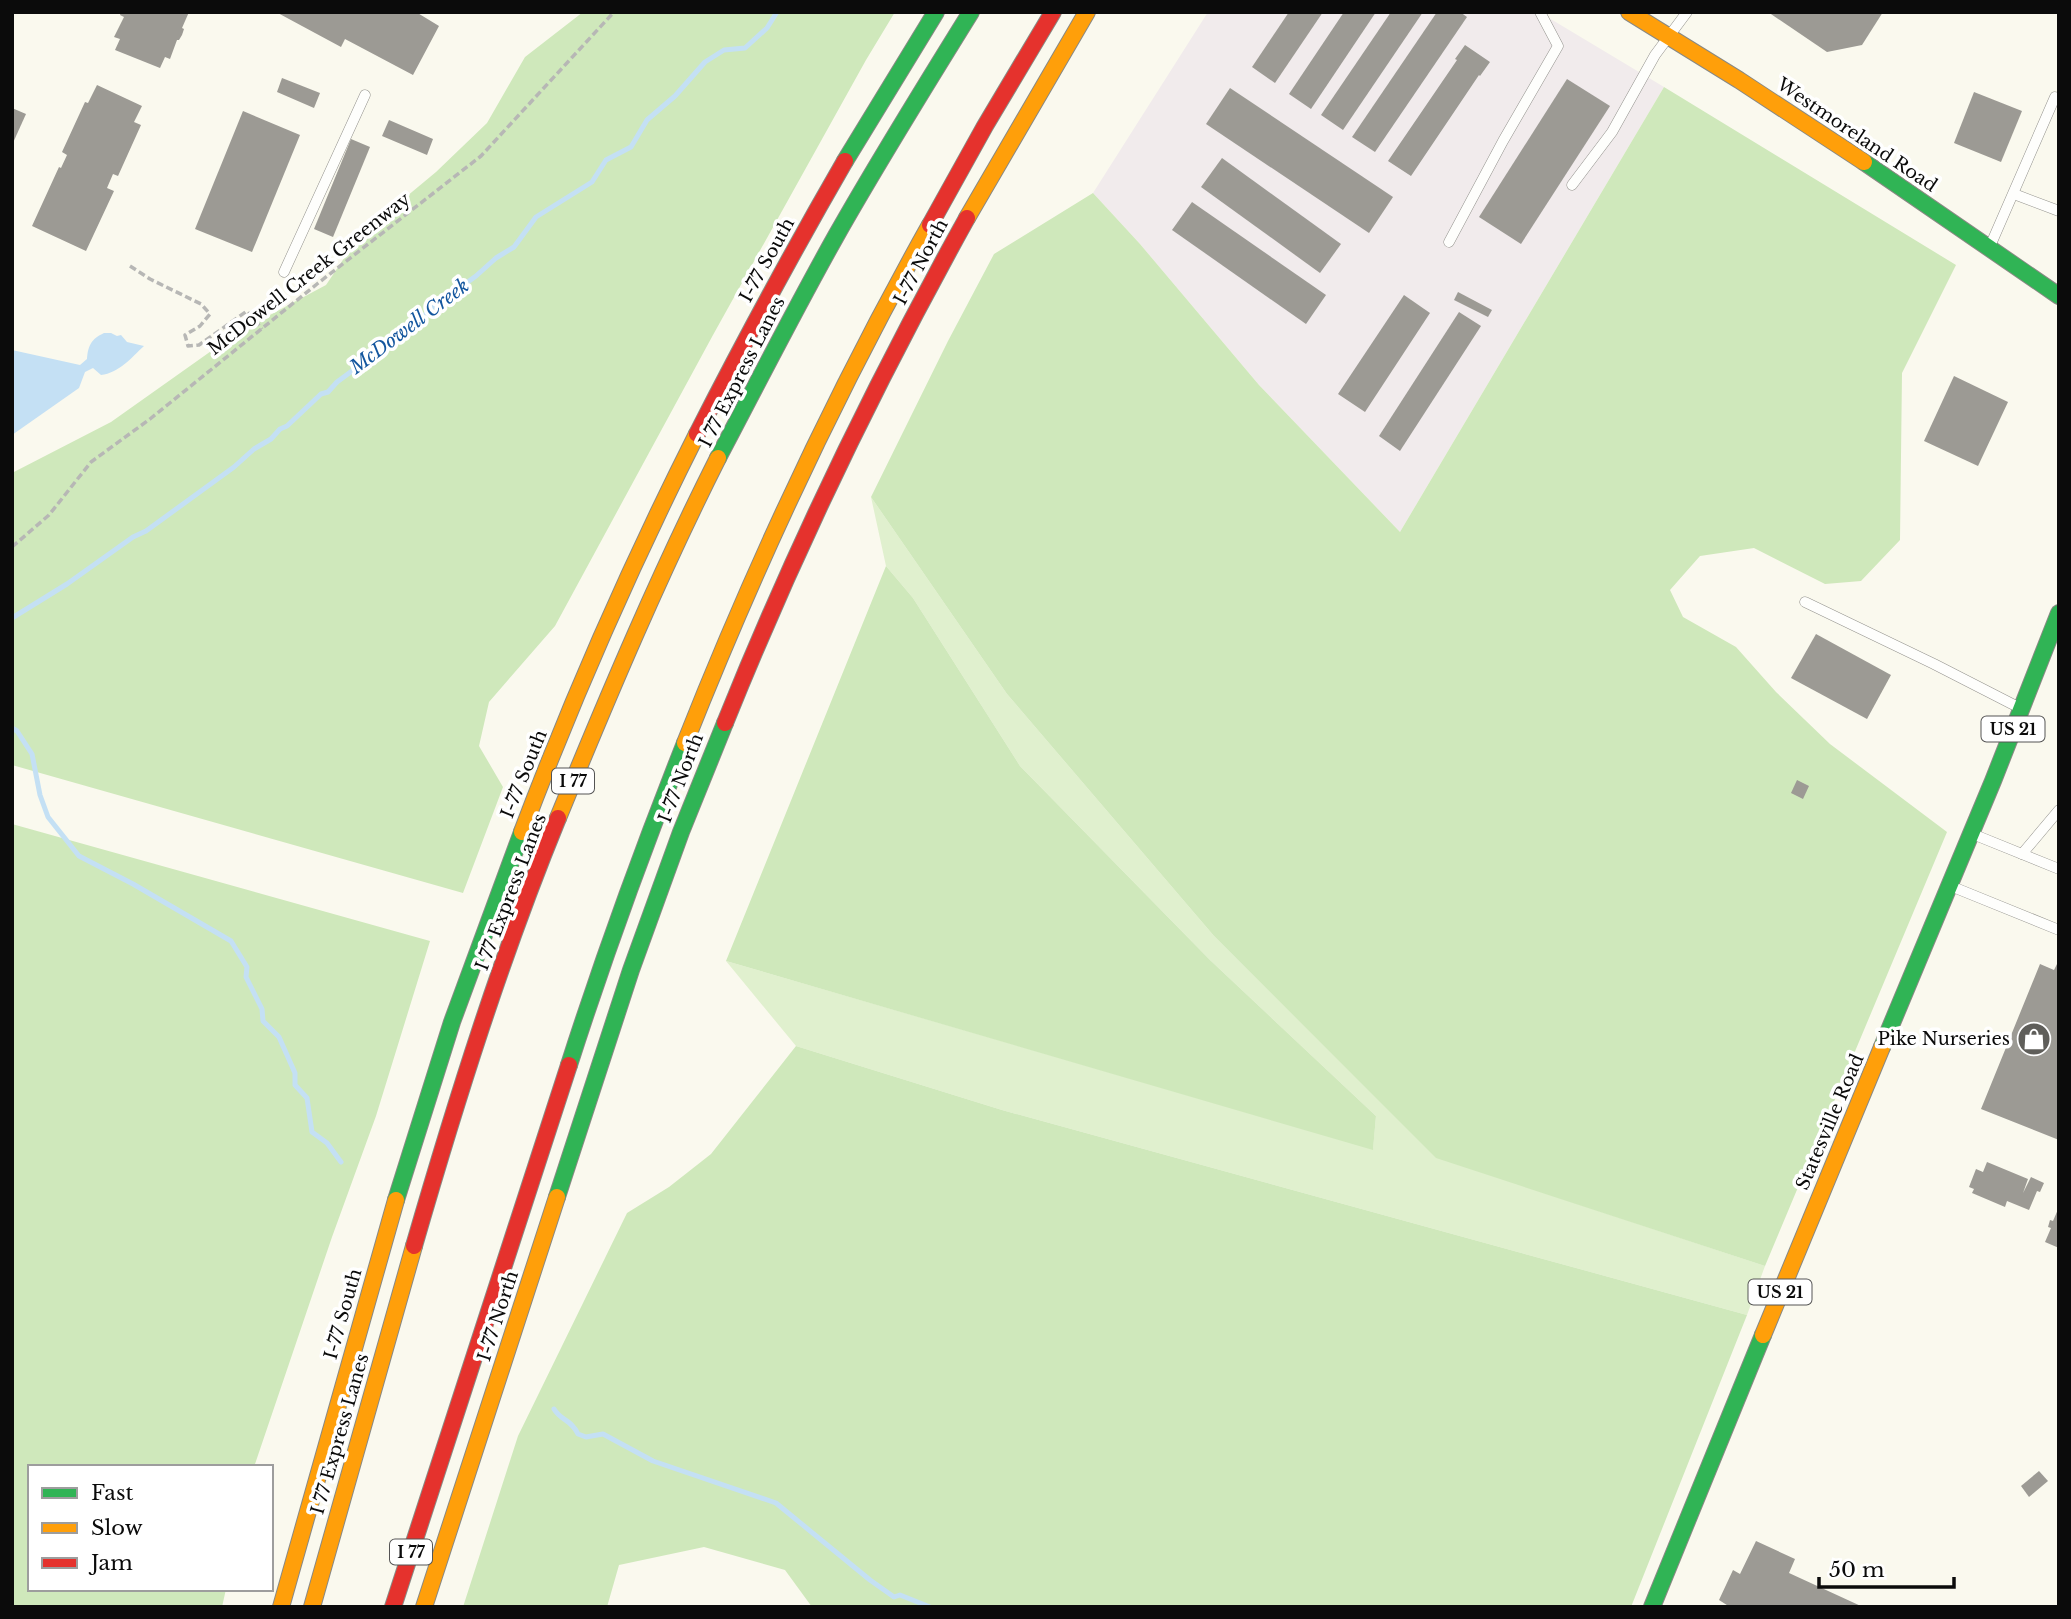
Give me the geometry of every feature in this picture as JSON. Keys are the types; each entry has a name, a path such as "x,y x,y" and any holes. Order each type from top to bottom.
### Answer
{"main road":[{"name":"I-77 South","path":"281,1607 361,1320 421,1119 480,943 552,754 632,570 730,371 818,208 936,12"},
{"name":"I 77 Express Lanes","path":"312,1607 445,1139 507,953 579,766 659,582 744,406 837,233 971,12"},
{"name":"I 77","path":"393,1607 603,960 707,685 791,496 874,327 968,154 1052,12"},
{"name":"I-77 North","path":"424,1607 631,970 663,878 734,697 814,517 900,341 994,169 1087,12"},
{"name":"Westmoreland Road","path":"1629,12 1822,134 2059,296"},
{"name":"Statesville Road","path":"1652,1607 1807,1226 1950,886 2059,613"},
{"path":"409,1607 429,1497"}],"lane":[{"path":"1449,242 1558,46 1540,12"},
{"path":"1572,185 1612,132 1655,55 1687,12"},
{"path":"284,272 365,95"},
{"path":"1990,247 2056,97 2059,98"},
{"path":"2014,194 2059,211"},
{"path":"1805,602 2021,708"},
{"path":"2022,854 2059,810"},
{"path":"1971,834 2059,869"},
{"path":"1950,886 2059,930"},
{"path":"1660,1587 1663,1607"}],"path":[{"name":"McDowell Creek Greenway","path":"12,547 49,515 91,461 150,419 481,156 614,12"},
{"path":"130,267 201,304 209,314 200,326 185,335 188,346 200,345 247,311 262,329"}],"shaded area":[{"path":"1208,12 1539,12 1664,87 1400,532 1259,385 1140,244 1093,193"}],"green space":[{"path":"583,12 895,12 713,335 555,626 489,702 479,746 503,787 463,893 12,765 12,473 111,422 238,332 326,285 359,236 436,172 487,123 525,57"},
{"path":"1664,87 1956,265 1902,373 1900,540 1861,581 1825,584 1754,548 1700,556 1670,590 1683,617 1736,647 1776,692 1830,744 1947,832 1765,1266 1436,1158 1214,936 1007,694 871,497 994,254 1093,193 1140,244 1259,385 1400,532"},
{"path":"871,497 1007,694 1214,936 1436,1157 1765,1266 1747,1315 1002,1110 796,1046 726,961 1373,1149 1376,1116 1210,960 1020,766 913,598 886,566"},
{"path":"886,566 913,598 1020,766 1210,960 1376,1116 1373,1150 726,961"},
{"path":"12,824 430,941 376,1116 255,1465 28,1465 28,1591 226,1591 222,1607 12,1607"},
{"path":"796,1046 1002,1110 1747,1315 1631,1607 812,1607 785,1570 704,1547 619,1565 607,1607 463,1607 518,1436 627,1213 669,1187 711,1154"}],"water":[{"path":"104,333 121,335 127,342 144,346 124,364 107,374 101,375 93,368 85,372 79,388 12,435 12,350 80,365 87,359 93,340"}],"building":[{"path":"121,12 189,12 182,35 177,40 170,59 165,57 160,68 115,50 120,39 114,37 124,17 120,15"},
{"path":"276,12 416,12 439,26 413,75 345,39 341,47"},
{"path":"1289,12 1323,12 1275,83 1252,67"},
{"path":"1344,12 1376,12 1311,109 1289,94"},
{"path":"1391,12 1423,12 1343,130 1321,115"},
{"path":"1437,12 1460,12 1467,17 1375,152 1352,137"},
{"path":"1768,12 1883,12 1862,45 1827,52"},
{"path":"1465,45 1490,62 1411,176 1388,161"},
{"path":"282,78 320,93 314,108 277,92"},
{"path":"1567,79 1610,106 1521,244 1479,217"},
{"path":"97,85 142,106 134,122 141,125 118,176 113,174 107,188 114,191 86,251 32,226 67,155 62,152 85,102 88,103"},
{"path":"1230,88 1393,197 1369,233 1206,124"},
{"path":"1974,92 2022,111 2001,162 1954,143"},
{"path":"12,108 26,114 12,145"},
{"path":"243,111 300,135 252,252 195,229"},
{"path":"389,120 433,139 427,155 382,136"},
{"path":"351,139 370,147 333,237 314,229"},
{"path":"1222,158 1341,244 1320,273 1201,187"},
{"path":"1192,202 1326,295 1306,324 1172,230"},
{"path":"1458,292 1492,310 1488,317 1454,300"},
{"path":"1404,295 1430,313 1365,412 1338,394"},
{"path":"1459,312 1481,326 1400,451 1379,436"},
{"path":"1954,376 2008,402 1978,466 1924,441"},
{"path":"1816,634 1891,675 1867,719 1791,678"},
{"path":"1797,780 1809,786 1803,799 1791,793"},
{"name":"Pike Nurseries","path":"2040,964 2054,970 2057,964 2059,965 2059,1140 1981,1109"},
{"path":"1987,1162 2028,1179 2023,1193 2031,1177 2044,1183 2040,1192 2037,1191 2029,1210 2007,1201 2005,1207 1972,1193 1974,1189 1969,1187 1976,1169 1983,1172"},
{"path":"2059,1207 2059,1248 2045,1242 2051,1228 2048,1227 2050,1220 2053,1221"},
{"path":"2039,1471 2048,1481 2029,1497 2021,1486"},
{"path":"1756,1541 1795,1559 1789,1573 1863,1607 1730,1607 1719,1600 1733,1570 1740,1574"}],"waterway":[{"name":"McDowell Creek","path":"12,618 146,531 234,467 287,426 321,394 328,392 337,382 413,326 496,258 514,247 536,217 592,182 606,160 631,147 647,120 675,96 705,62 724,50 745,48 767,28 777,12"},
{"path":"12,728 17,731 32,754 40,795 48,817 79,856 231,941 247,967 246,977 262,1009 263,1021 279,1037 295,1073 295,1085 307,1098 312,1132 327,1143 341,1162"},
{"path":"554,1409 578,1434 586,1437 603,1434 653,1461 776,1503 894,1597 900,1595 930,1607"}],"traffic: fast":[{"path":"845,161 936,12"},
{"path":"718,458 836,236 971,12"},
{"path":"1864,162 2059,296"},
{"path":"1882,1047 1993,781 2059,613"},
{"path":"557,1197 631,970 681,832 725,723"},
{"path":"569,1065 624,903 685,743"},
{"path":"396,1200 452,1022 522,832"},
{"path":"1652,1607 1763,1335"}],"traffic: slow":[{"path":"967,218 1087,12"},
{"path":"1629,12 1864,162"},
{"path":"685,743 799,480 862,351 930,225"},
{"path":"522,832 604,631 697,434"},
{"path":"558,818 635,636 718,458"},
{"path":"1763,1335 1882,1047"},
{"path":"424,1607 557,1197"},
{"path":"281,1607 396,1200"},
{"path":"312,1607 414,1246"}],"traffic: jam":[{"path":"930,225 1053,12"},
{"path":"697,434 845,161"},
{"path":"725,723 838,467 967,218"},
{"path":"414,1246 480,1030 517,923 558,818"},
{"path":"393,1607 569,1065"}],"place":[{"name":"Pike Nurseries","path":"2034,1039"}]}
